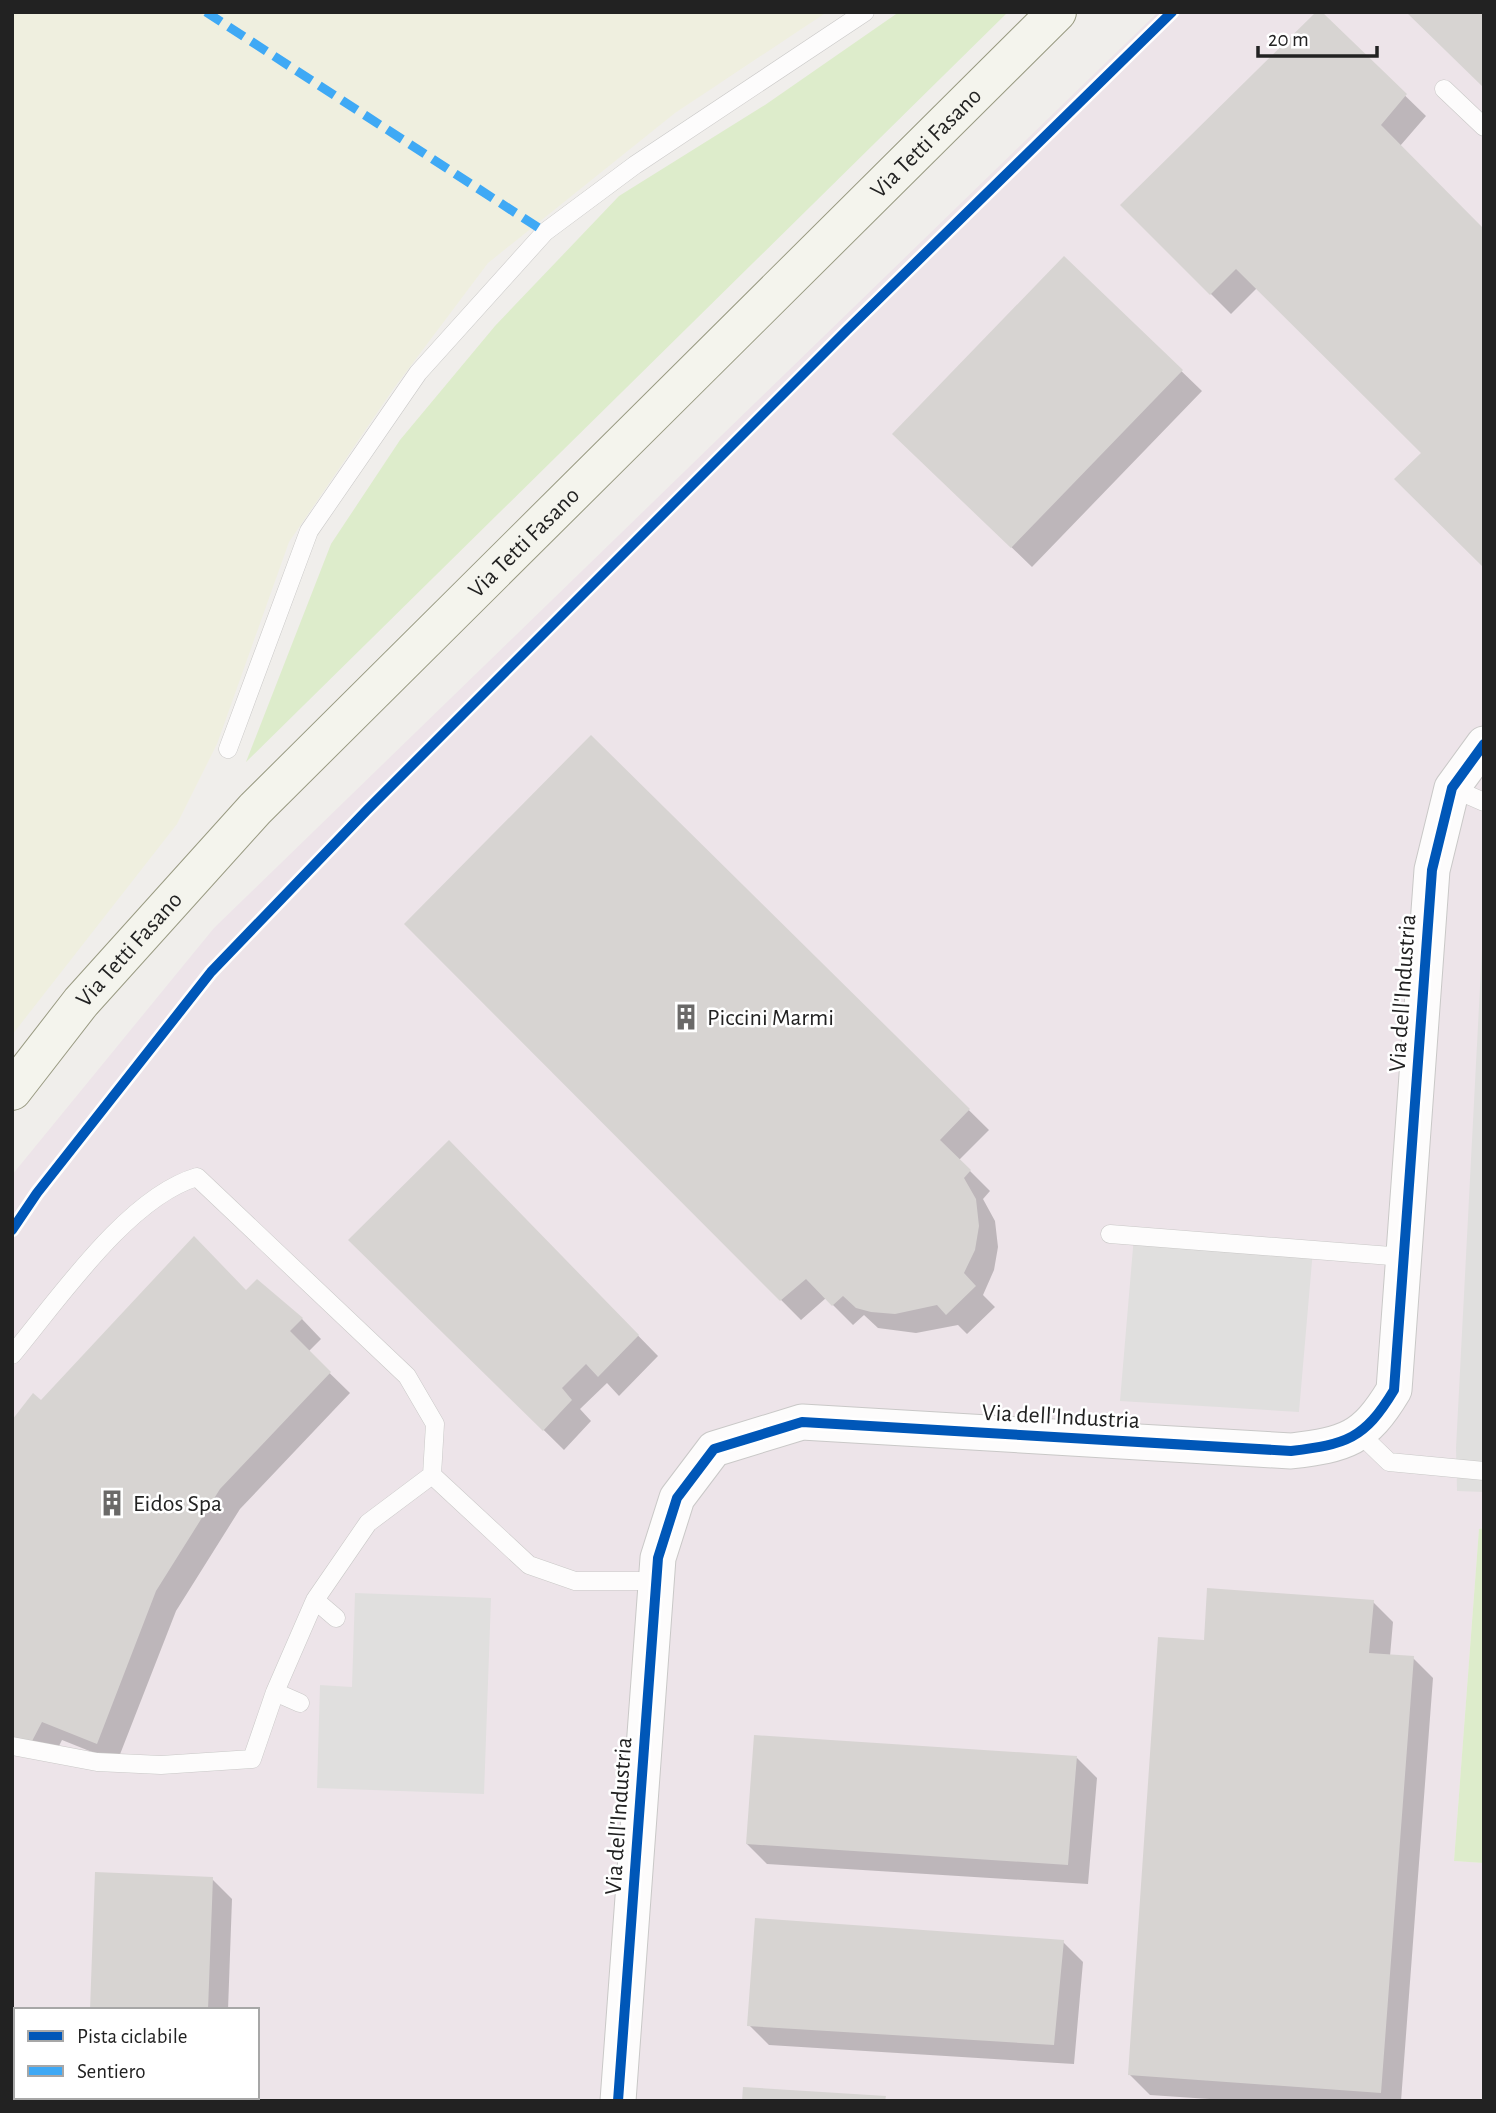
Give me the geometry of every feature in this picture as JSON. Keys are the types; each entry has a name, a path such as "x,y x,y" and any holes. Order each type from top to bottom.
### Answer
{"main road":[{"name":"Via Tetti Fasano","path":"12,1091 81,1002 255,809 1057,12"}],"street":[{"name":"Via dell'Industria","path":"618,2101 658,1558 677,1498 714,1449 802,1422 1291,1451 1336,1446 1378,1418 1394,1390 1432,870 1452,788 1484,744"}],"lane":[{"path":"228,749 309,531 418,373 545,232 635,165 864,12"},
{"path":"1444,89 1484,127"},
{"path":"1452,788 1484,803"},
{"path":"12,1355 104,1244 173,1184 197,1177 407,1376 435,1424 432,1475 368,1523 315,1600 275,1692 253,1759 161,1765 97,1762 12,1746"},
{"path":"1110,1234 1404,1257"},
{"path":"1359,1433 1389,1462 1484,1471"},
{"path":"432,1475 529,1565 575,1581 656,1581"},
{"path":"315,1600 336,1618"},
{"path":"275,1692 300,1703"}],"shaded area":[{"path":"1158,12 1484,12 1484,1528 1479,1529 1454,1861 1484,1863 1484,2101 12,2101 12,1175 214,928"},
{"path":"1484,910 1484,1492 1457,1491 1456,1448"},
{"path":"1134,1236 1313,1250 1299,1412 1120,1401"},
{"path":"355,1593 491,1598 484,1794 317,1788 320,1685 352,1687"}],"green space":[{"path":"12,12 827,12 675,113 488,263 394,388 289,542 217,744 177,824 12,1035"},
{"path":"899,12 1008,12 246,762 331,544 400,440 495,326 619,196 765,105"},
{"path":"1484,1528 1484,1863 1454,1861 1479,1529"}],"building":[{"path":"1316,12 1322,12 1407,94 1381,125 1484,229 1484,568 1394,479 1421,453 1236,269 1210,295 1120,205"},
{"path":"1406,12 1484,12 1484,88"},
{"path":"1064,256 1183,370 1011,548 892,434"},
{"name":"Piccini Marmi","path":"591,735 970,1109 940,1140 971,1170 964,1178 976,1199 979,1226 975,1250 964,1273 976,1286 946,1315 937,1305 895,1314 871,1312 856,1308 843,1296 832,1306 806,1279 780,1301 404,924"},
{"path":"449,1140 639,1335 598,1377 586,1364 562,1388 572,1400 543,1431 348,1240"},
{"name":"Eidos Spa","path":"194,1236 246,1290 257,1279 303,1318 290,1331 331,1372 220,1489 156,1591 97,1744 42,1722 31,1743 12,1736 12,1420 33,1393 41,1400"},
{"path":"1207,1588 1374,1600 1369,1653 1414,1656 1381,2093 1128,2075 1158,1637 1204,1640"},
{"path":"754,1735 1077,1756 1068,1865 746,1844"},
{"path":"95,1872 213,1877 208,2008 90,2008"},
{"path":"755,1918 1064,1940 1054,2045 747,2026"},
{"path":"14,2066 14,2099 23,2101 12,2101"},
{"path":"743,2087 886,2096 885,2101 742,2101"},
{"path":"86,2099 204,2099 204,2101"}],"marked path":[{"path":"206,12 545,232"}],"cycle path":[{"path":"12,1230 37,1193 211,972 367,810 847,330 1172,12"},
{"path":"618,2101 658,1558 677,1498 714,1449 802,1422 1291,1451 1340,1442 1352,1437 1373,1420 1394,1390 1432,870 1452,788 1484,744"}],"place":[{"name":"Piccini Marmi","path":"686,1017"},
{"name":"Eidos Spa","path":"112,1503"}]}
